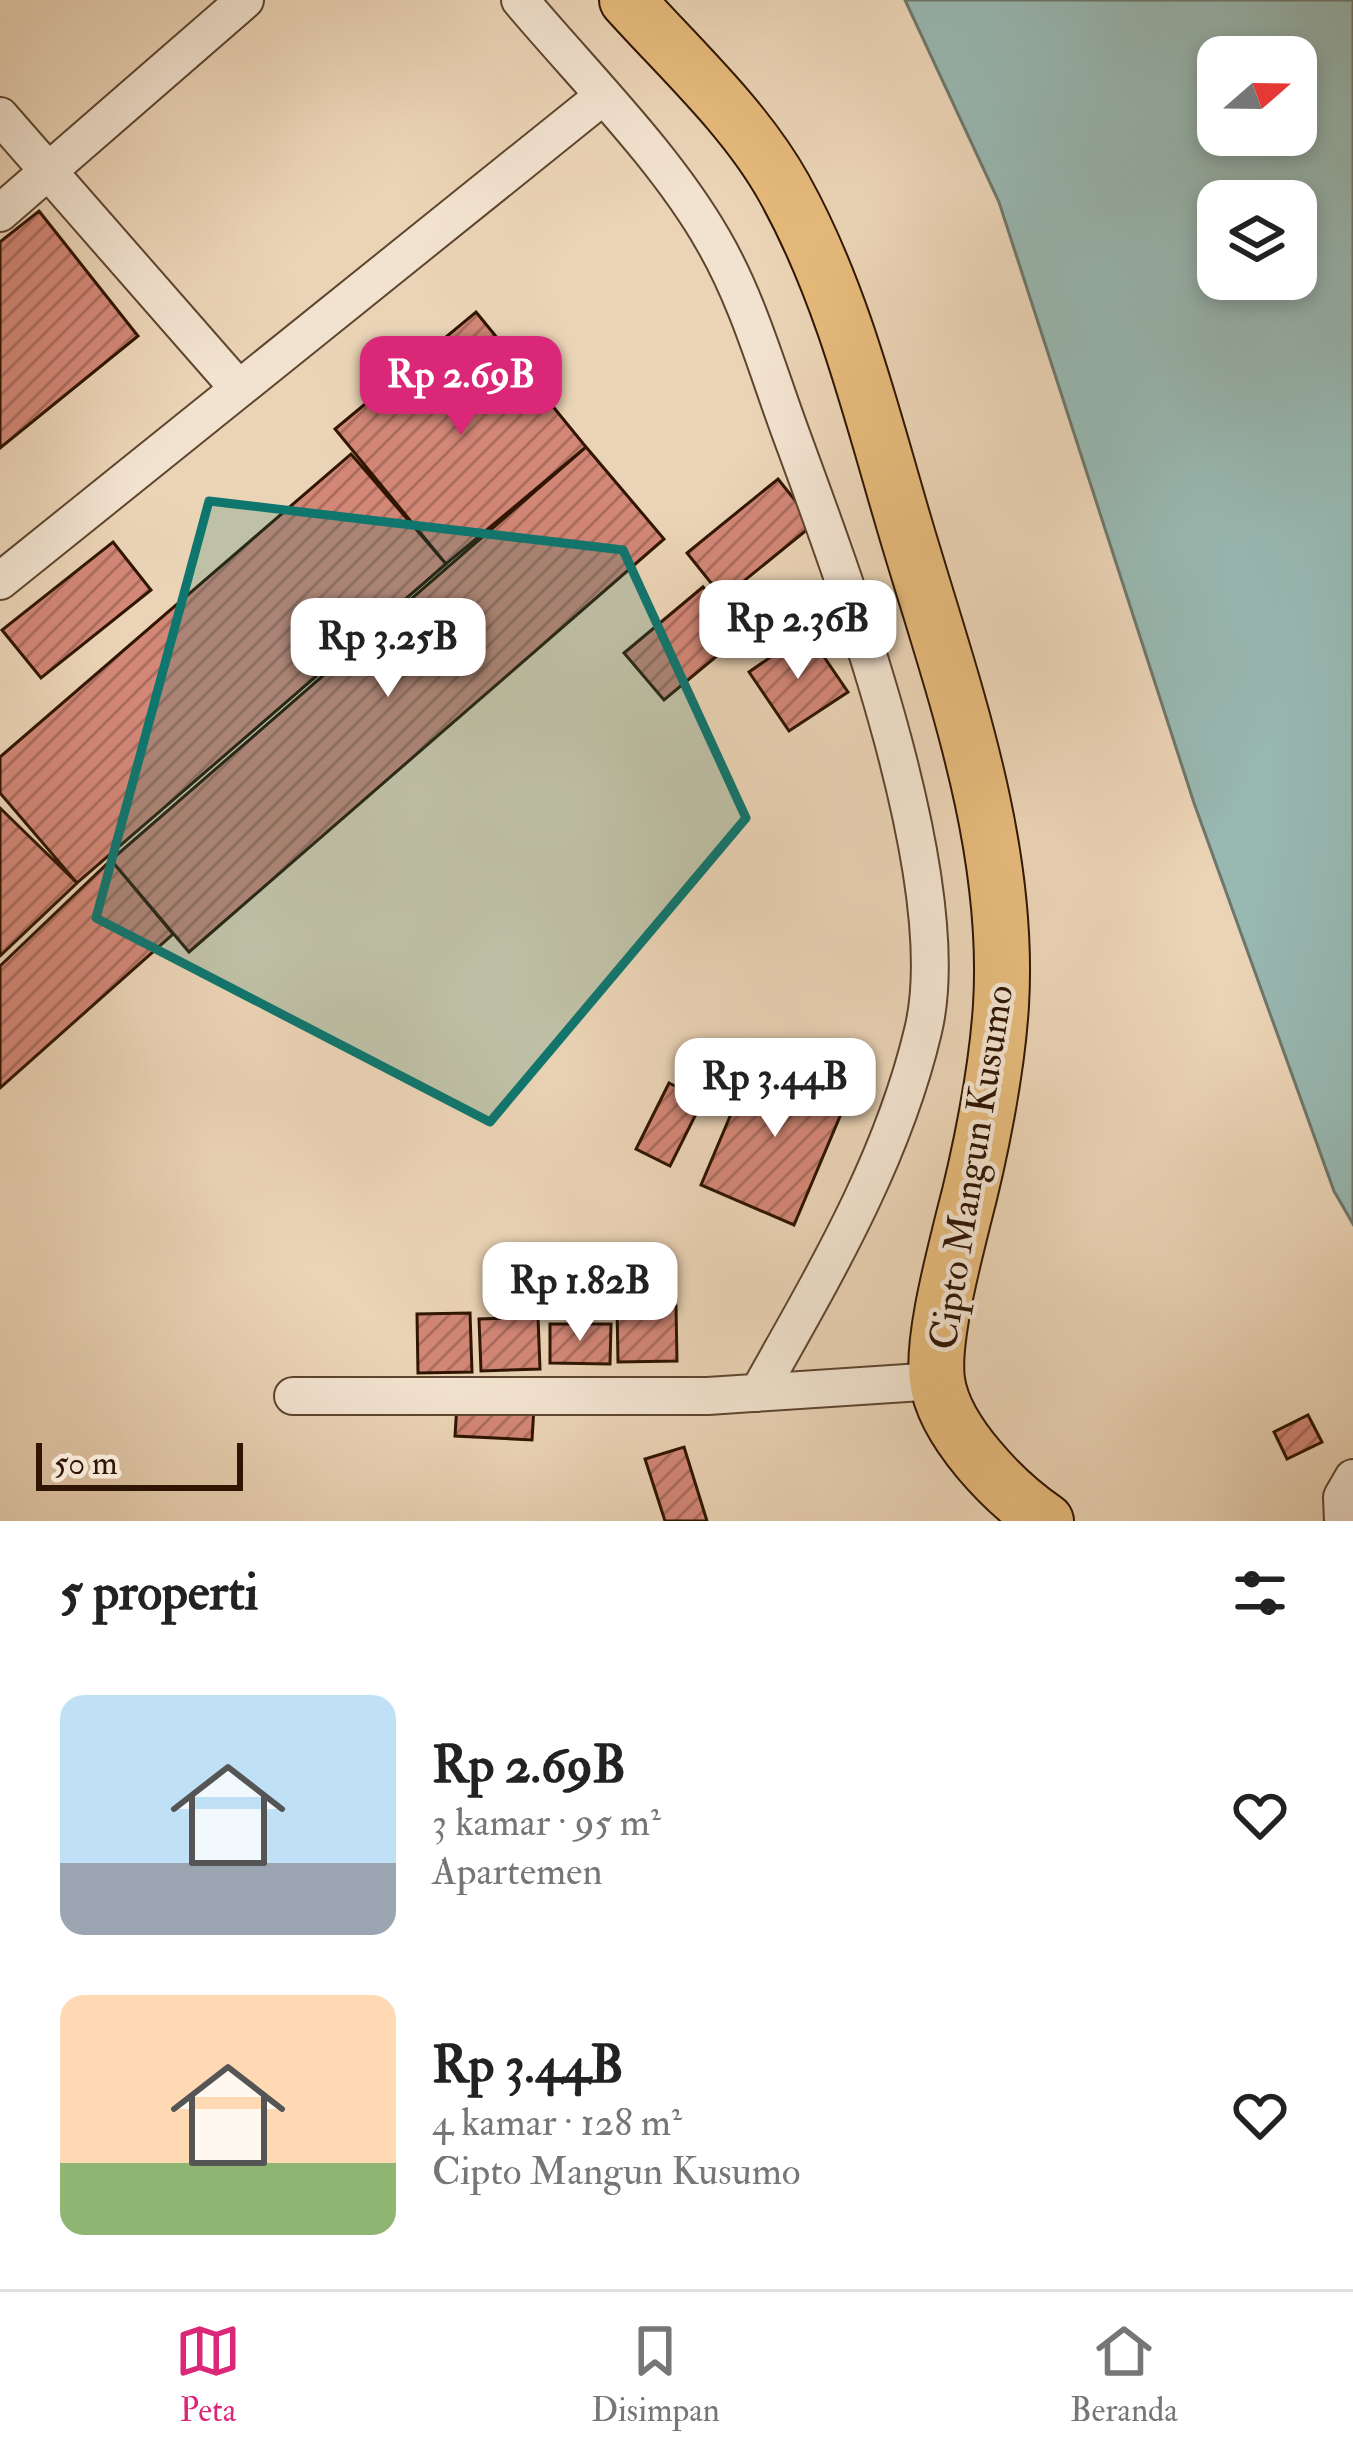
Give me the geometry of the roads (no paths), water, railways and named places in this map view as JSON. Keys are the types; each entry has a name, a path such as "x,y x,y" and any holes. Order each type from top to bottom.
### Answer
{"highway":[{"name":"Cipto Mangun Kusumo","path":"627,0 765,157 816,252 869,406 995,854 1003,932 1001,1010 964,1216 950,1267 937,1381 966,1443 1046,1521"}],"street":[{"path":"0,213 244,0"},
{"path":"520,0 692,207 737,286 878,694 909,813 924,905 927,991 917,1050 863,1205 758,1393"},
{"path":"0,581 602,97"},
{"path":"0,116 238,389"},
{"path":"293,1396 758,1393 937,1381"},
{"path":"1343,1521 1342,1497 1353,1478"}],"water":[{"path":"905,0 1353,0 1353,1224 1334,1191 1194,803 999,202"}]}
